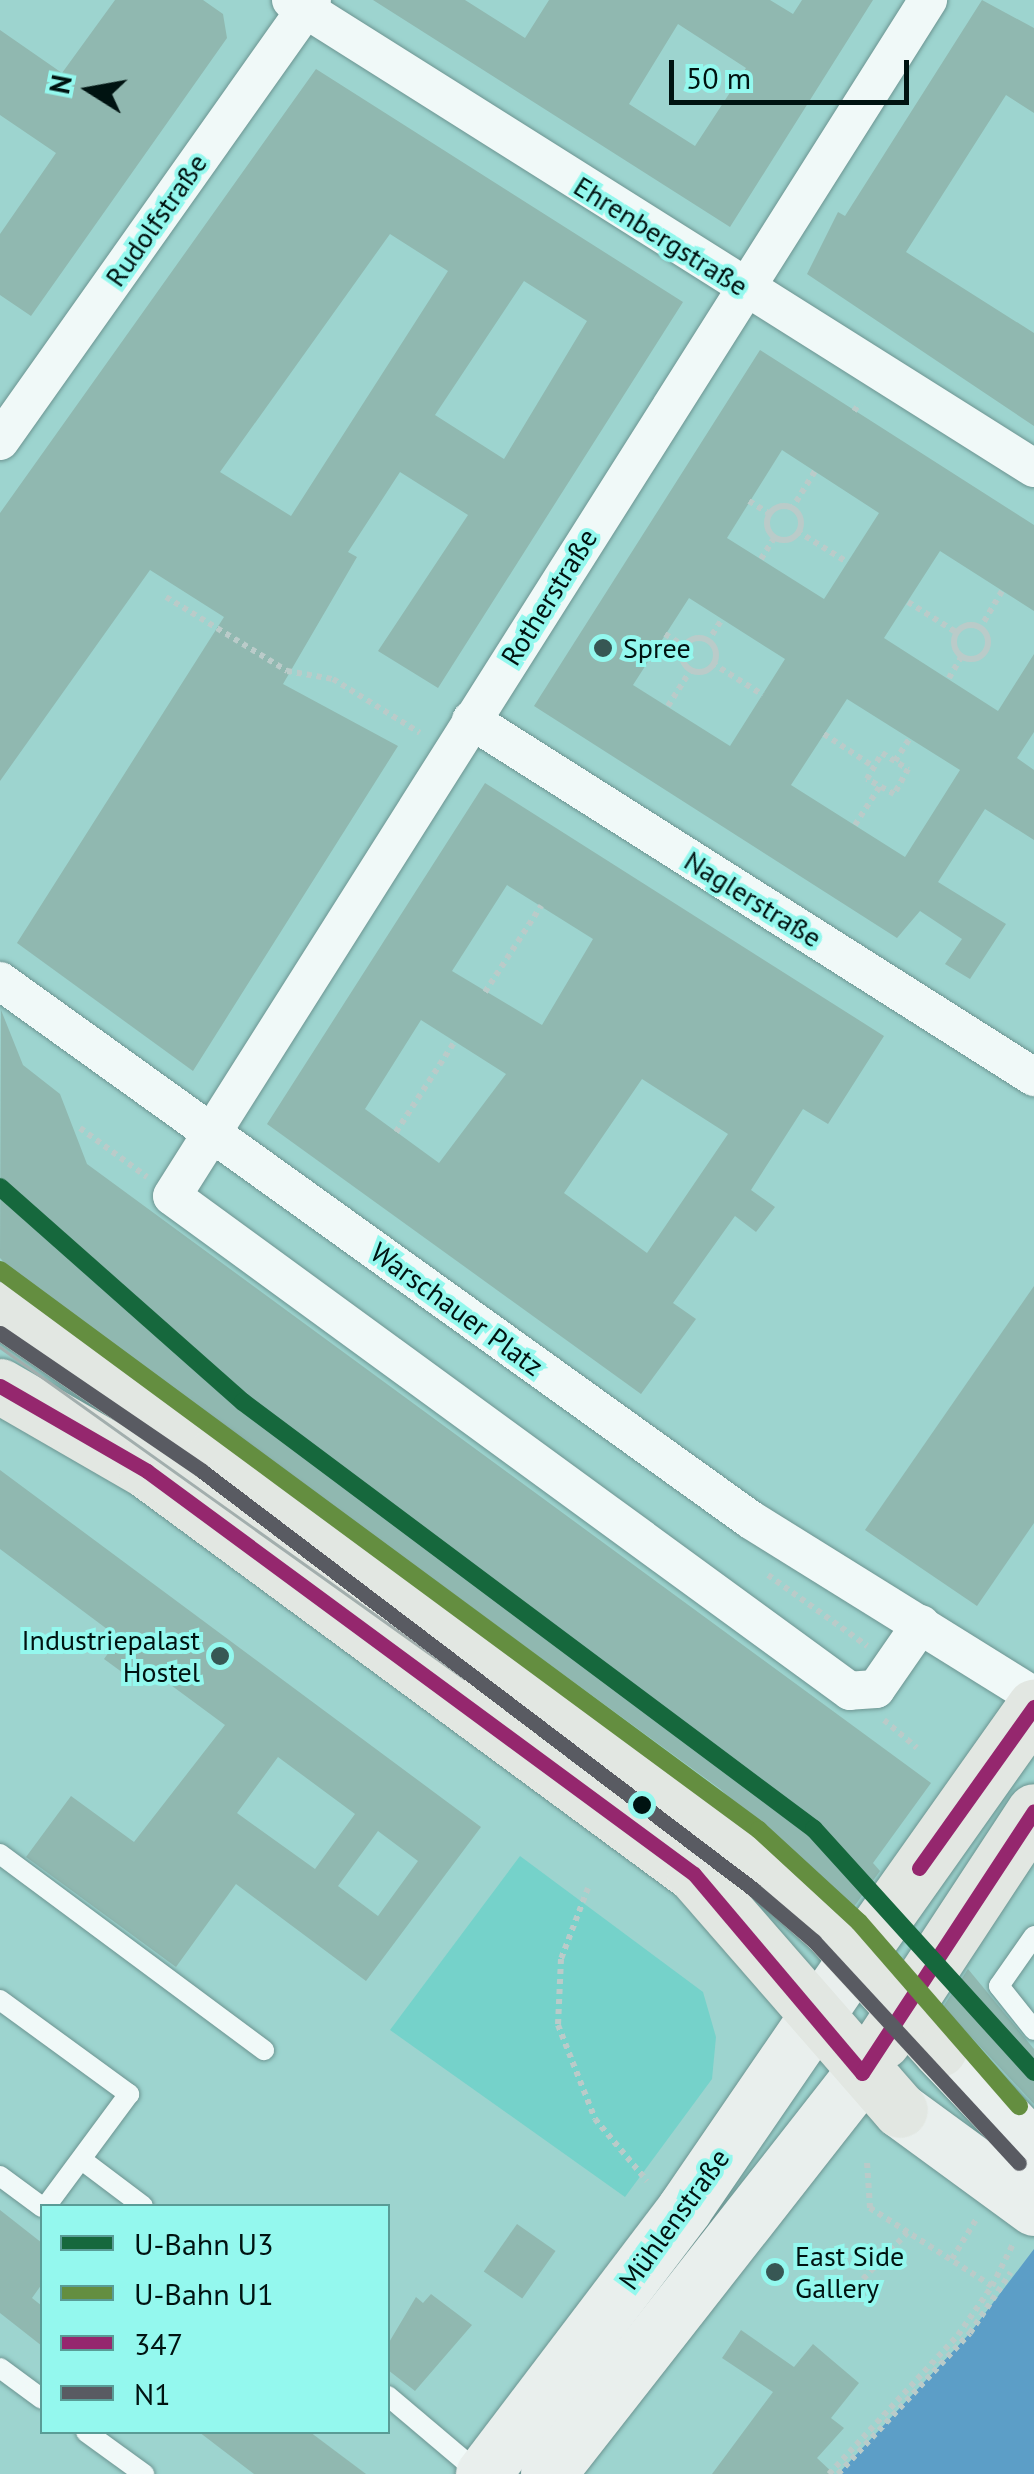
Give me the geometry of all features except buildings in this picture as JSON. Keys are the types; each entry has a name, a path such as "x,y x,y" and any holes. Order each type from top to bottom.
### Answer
{"main road":[{"path":"0,1309 493,1694 711,1888 881,2091 1005,2217"},
{"path":"0,1386 147,1472 766,1873 856,1958 1034,2149"},
{"path":"856,1958 1034,1706"},
{"path":"548,2474 881,2091 921,2030 1034,1812"},
{"name":"Mühlenstraße","path":"482,2474 684,2209 856,1958"}],"street":[{"name":"Rotherstraße","path":"172,1196 928,0"},
{"name":"Ehrenbergstraße","path":"302,3 744,288 1034,468"},
{"name":"Rudolfstraße","path":"0,441 302,3"},
{"name":"Naglerstraße","path":"471,720 1034,1077"},
{"name":"Warschauer Platz","path":"0,982 751,1520 1034,1696"},
{"path":"172,1196 850,1691 876,1689 920,1624"}],"lane":[{"path":"0,1854 264,2050"},
{"path":"1034,1936 999,1986 1034,2030"},
{"path":"0,2000 129,2094 46,2204"},
{"path":"82,2160 140,2204"},
{"path":"0,2176 41,2204"},
{"path":"0,2368 40,2398"},
{"path":"390,2398 482,2474"},
{"path":"89,2434 144,2474"}],"path":[{"path":"854,411 860,403"},
{"path":"791,510 815,472"},
{"path":"749,501 771,515"},
{"path":"778,503 804,518 790,543 764,528 771,515 778,503"},
{"path":"797,531 846,562"},
{"path":"761,559 776,535"},
{"path":"978,630 1002,591"},
{"path":"166,597 287,671 334,679 420,733"},
{"path":"908,602 959,634"},
{"path":"708,643 722,619"},
{"path":"966,622 992,638 976,663 951,647 959,634 966,622"},
{"path":"665,634 686,647"},
{"path":"693,635 720,650 704,676 679,660 686,647 693,635"},
{"path":"949,678 963,654"},
{"path":"712,663 763,695"},
{"path":"668,706 692,668"},
{"path":"824,734 874,767"},
{"path":"895,761 910,738"},
{"path":"882,754 908,769 894,794 867,778 874,767 882,754"},
{"path":"855,825 880,786"},
{"path":"485,992 540,906"},
{"path":"396,1132 455,1041"},
{"path":"80,1128 172,1196"},
{"path":"588,1888 561,1959 558,2025 595,2119 647,2180"},
{"path":"866,2162 870,2208 992,2286"},
{"path":"829,2474 958,2335 992,2286 1014,2241 1005,2217 952,2259"},
{"path":"863,2279 907,2233"},
{"path":"838,2474 970,2332 1011,2272"}],"shaded area":[{"path":"520,1856 703,1992 716,2037 712,2079 625,2197 390,2030"},
{"path":"1034,2249 1034,2474 838,2474 970,2333"}],"tram line":[{"path":"0,1347 464,1678"}],"metro line":[{"name":"U3","path":"0,1187 243,1402 814,1829 1034,2072"},
{"name":"U1","path":"0,1270 759,1830 859,1922 1019,2106"}],"transit line":[{"name":"N1","path":"0,1333 202,1471 753,1889 814,1941 1019,2163"},
{"name":"347","path":"0,1386 147,1471 694,1874 862,2073"},
{"name":"347","path":"919,1868 1034,1707"},
{"name":"347","path":"862,2073 1034,1811"}],"place":[{"name":"Spree","path":"603,648"},
{"name":"Industriepalast Hostel","path":"220,1656"},
{"name":"East Side Gallery","path":"775,2272"}]}
